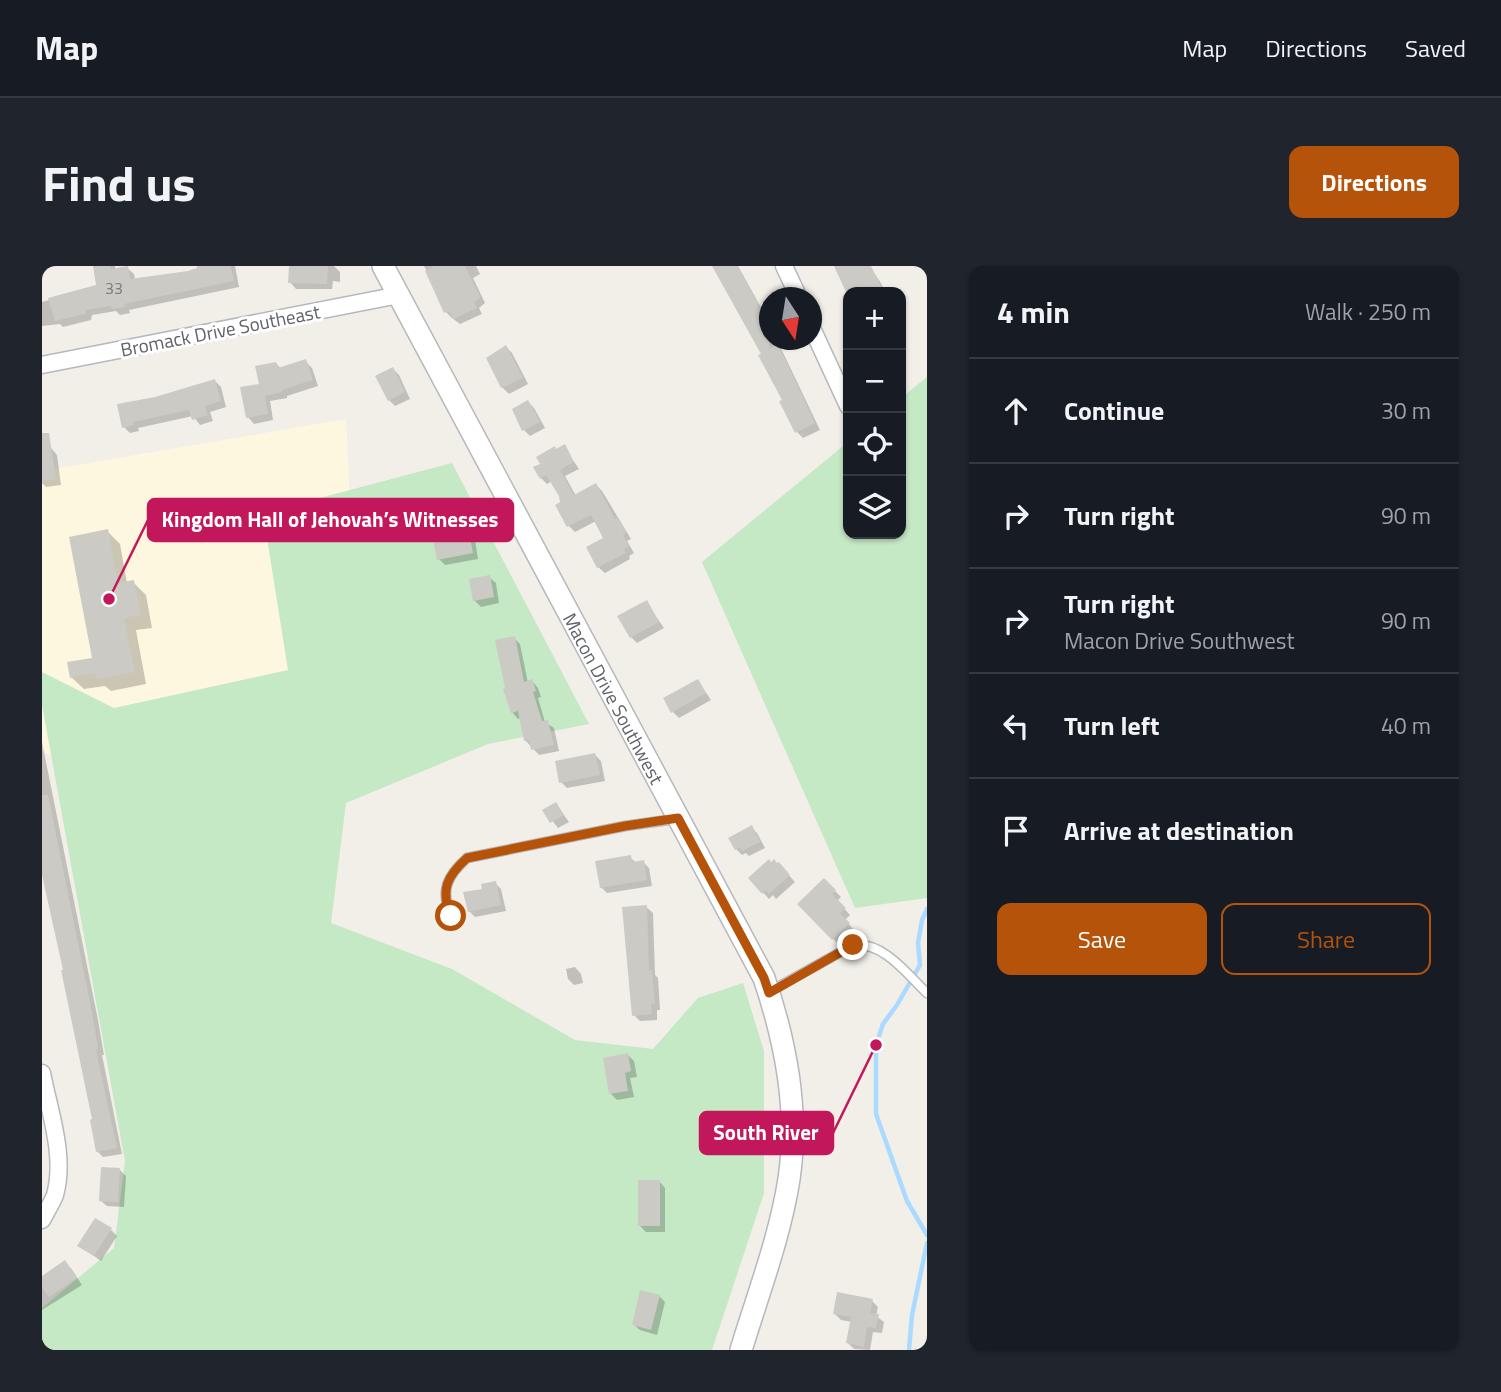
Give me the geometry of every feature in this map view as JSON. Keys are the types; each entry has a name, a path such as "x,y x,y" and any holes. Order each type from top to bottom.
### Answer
{"street":[{"name":"Macon Drive Southwest","path":"383,266 764,978 778,1019 792,1098 789,1177 782,1217 741,1350"},
{"path":"784,266 794,287"},
{"name":"Bromack Drive Southeast","path":"42,365 398,295"},
{"path":"822,350 843,395"},
{"path":"42,1073 58,1155 58,1175 54,1196 42,1220"}],"lane":[{"path":"451,916 446,903 446,886 453,870 467,858 678,818"},
{"path":"769,993 853,945 865,944 878,949 893,960 927,993"}],"shaded area":[{"path":"346,419 359,689 88,774 42,751 42,471"}],"green space":[{"path":"927,377 927,898 855,908 702,562 843,446 843,539 906,539 906,394"},
{"path":"452,463 589,724 488,744 346,803 331,923 452,969 575,1040 653,1049 698,998 743,983 764,1051 764,1193 712,1350 42,1350 42,1308 114,1248 125,1161 42,705 42,672 114,708 288,670 263,513"}],"building":[{"path":"93,266 110,266 111,269 128,266 130,279 188,271 197,266 231,266 234,281 124,304 125,307 86,310 85,314 55,321 48,298 96,285"},
{"path":"289,266 328,266 327,284 288,283"},
{"path":"434,266 465,266 480,296 474,302 477,308 453,319 449,311 444,313 425,271"},
{"path":"712,266 738,266 759,306 759,350 781,350 815,423 795,433 779,401 782,400 758,355 761,354"},
{"path":"834,266 871,266 882,287 844,287"},
{"path":"506,345 523,378 501,388 486,358"},
{"path":"306,359 313,380 265,396 268,414 246,418 240,387 259,384 255,366 276,362 278,368"},
{"path":"393,367 405,392 388,401 375,376"},
{"path":"215,379 221,401 205,406 208,415 192,420 189,410 133,422 134,425 122,428 117,404 155,397"},
{"path":"528,400 540,422 522,431 512,409"},
{"path":"42,433 49,433 56,479 42,481"},
{"path":"565,444 574,462 560,470 574,495 596,483 615,519 618,517 626,533 623,535 629,547 624,549 626,553 597,568 586,547 603,538 591,515 567,527 555,505 560,502 559,496 546,475 540,479 533,467 540,464 536,457 555,446 556,449"},
{"path":"464,522 473,553 437,560 431,529"},
{"path":"108,529 118,583 134,580 141,615 124,618 135,672 96,679 95,673 70,678 67,662 92,658 69,537"},
{"path":"490,575 494,597 473,601 469,579"},
{"path":"647,600 659,622 630,638 617,616"},
{"path":"515,636 524,682 532,679 542,721 548,720 554,745 531,750 529,740 524,741 518,711 511,713 503,689 505,688 495,640"},
{"path":"698,679 706,693 671,713 663,698"},
{"path":"595,753 600,775 559,783 555,761"},
{"path":"42,795 48,795 117,1148 96,1152 63,970 42,875"},
{"path":"556,802 564,815 550,823 542,810"},
{"path":"752,825 760,842 742,851 740,847 735,850 728,838"},
{"path":"631,855 632,862 644,860 647,880 600,888 595,861"},
{"path":"769,859 771,862 774,859 779,862 790,875 769,894 766,890 762,894 748,878"},
{"path":"824,878 836,890 832,894 846,908 840,913 850,923 832,940 797,904"},
{"path":"496,881 501,905 468,912 463,892 482,889 481,884"},
{"path":"647,905 649,971 652,970 655,1004 651,1004 652,1014 632,1016 622,907"},
{"path":"628,1053 631,1071 625,1073 628,1091 609,1094 603,1058"},
{"path":"101,1167 120,1168 118,1202 99,1201"},
{"path":"638,1180 660,1180 660,1226 638,1226"},
{"path":"95,1218 112,1228 94,1256 77,1246"},
{"path":"65,1260 77,1278 49,1297 42,1287 42,1276"},
{"path":"640,1290 660,1295 651,1330 632,1325"},
{"path":"837,1292 873,1299 870,1313 879,1314 876,1328 867,1327 864,1347 846,1343 851,1317 833,1314"}],"waterway":[{"path":"927,909 918,943 920,965 883,1024 876,1045 876,1114 907,1201 927,1235"},
{"path":"909,1350 912,1315 927,1243"}],"place":[{"name":"Kingdom Hall of Jehovah’s Witnesses","path":"109,599"},
{"name":"South River","path":"876,1045"}],"route":[{"path":"451,916 446,903 446,886 453,870 467,858 678,818 764,978 769,993 853,945"}]}
